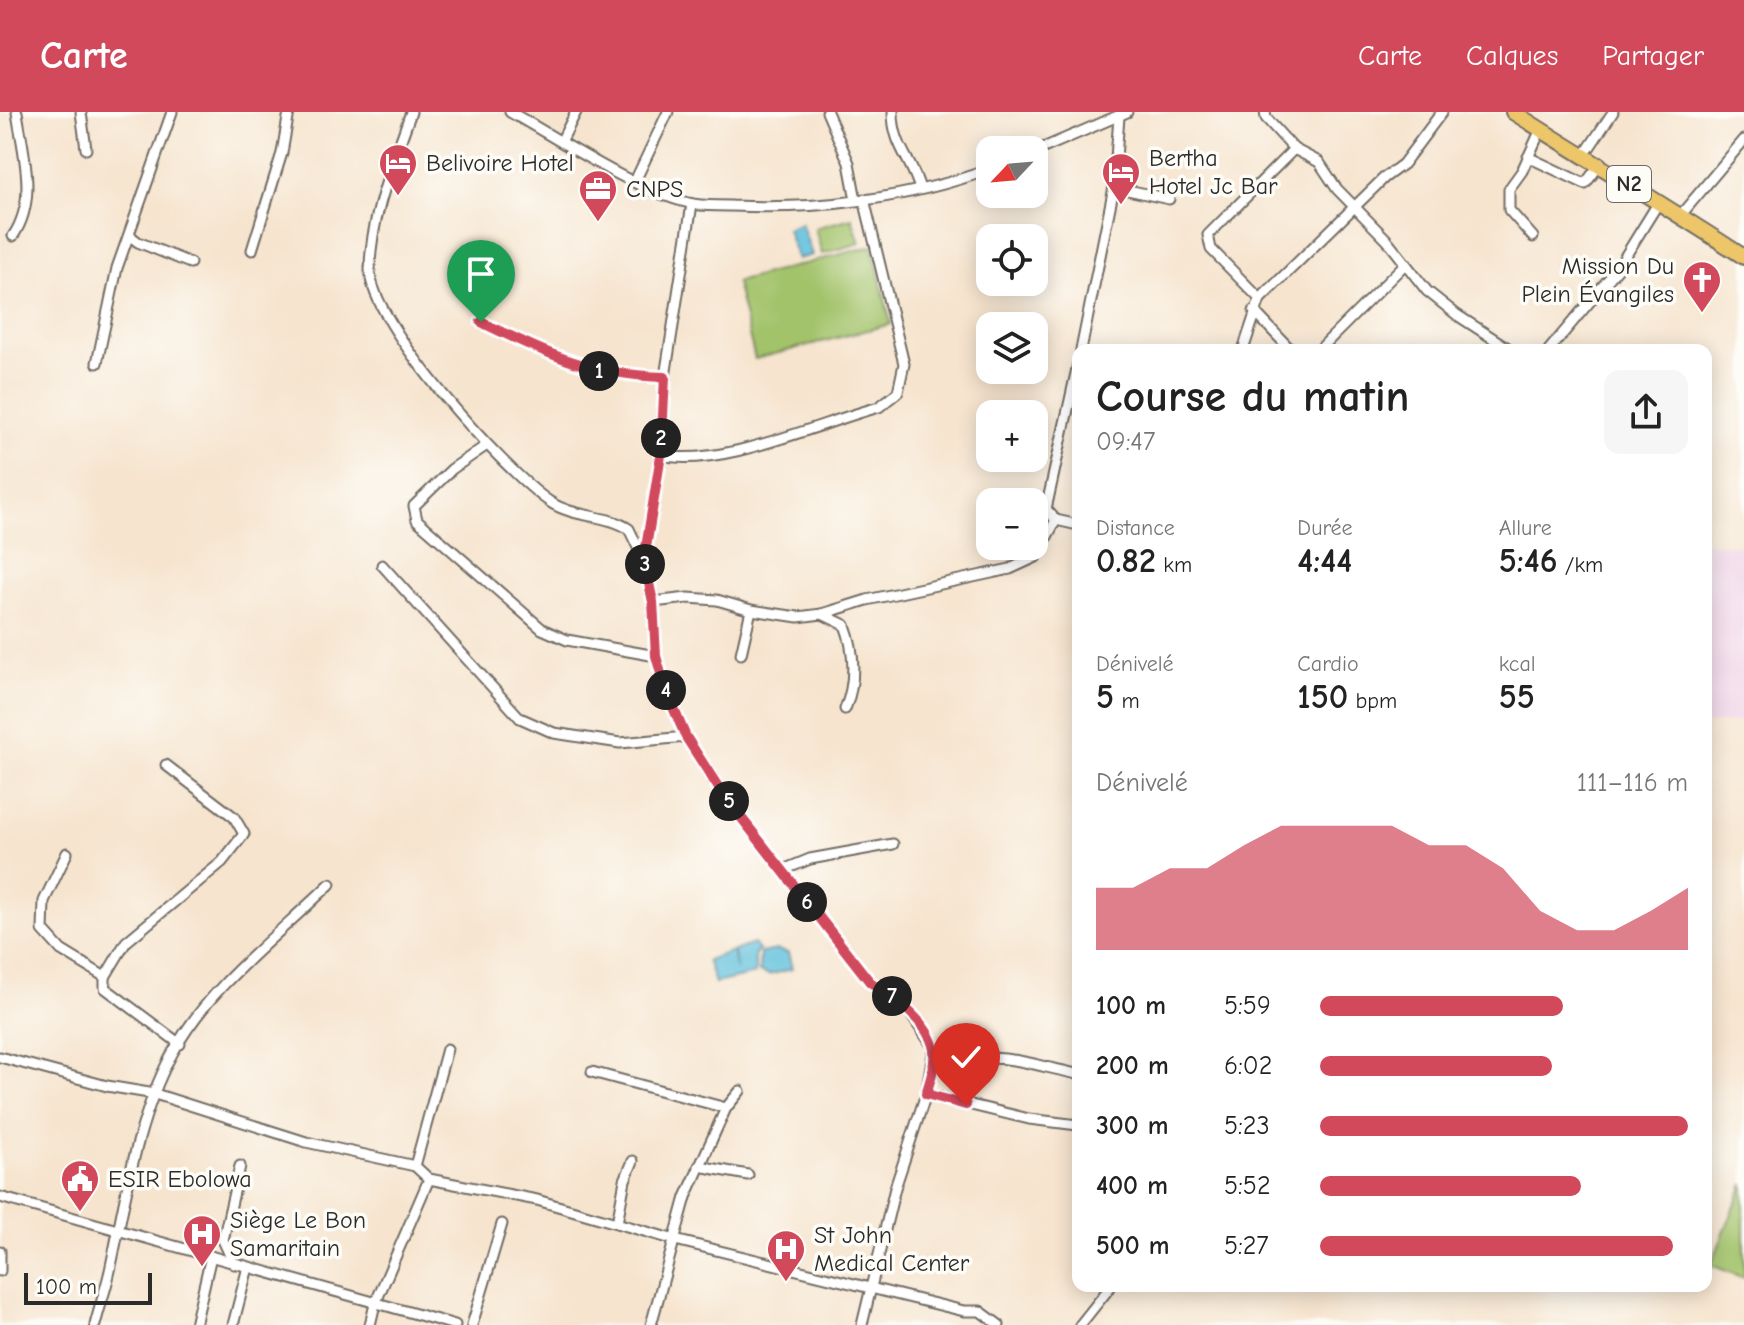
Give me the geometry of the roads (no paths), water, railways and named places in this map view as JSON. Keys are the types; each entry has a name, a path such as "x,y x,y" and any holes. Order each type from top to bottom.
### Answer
{"highway":[{"name":"N2","path":"1513,112 1583,157 1601,163 1657,205 1742,252"}],"street":[{"path":"13,236 28,201 17,112"},
{"path":"81,112 86,149"},
{"path":"97,363 117,268 172,112"},
{"path":"252,250 282,153 289,112"},
{"path":"411,112 375,222 370,272 375,289 414,360 487,445 551,503 570,513 629,529 644,560 653,602 656,656 686,737 722,793 870,982 903,1003 934,1048 926,1094 895,1188 862,1325"},
{"path":"510,112 635,181 692,204 749,207 860,199 920,189 976,173"},
{"path":"562,140 576,112"},
{"path":"635,181 668,112"},
{"path":"661,455 679,459 714,456 879,407 898,392 904,364 849,163 827,112"},
{"path":"893,112 894,136 910,159 920,189"},
{"path":"1265,112 1266,118 1294,149 1319,162 1337,189 1357,208 1427,291 1502,344"},
{"path":"1245,344 1260,299 1357,208 1384,178 1403,164 1442,112"},
{"path":"1583,157 1613,112"},
{"path":"1048,146 1123,114"},
{"path":"1082,344 1114,187 1123,114"},
{"path":"1533,237 1509,210 1509,189 1541,129"},
{"path":"1679,217 1744,140"},
{"path":"1260,299 1211,249 1208,235 1294,149"},
{"path":"1528,157 1585,184 1601,163"},
{"path":"1114,187 1169,199"},
{"path":"644,560 661,455 665,377 692,204"},
{"path":"1554,344 1618,268 1657,205"},
{"path":"129,235 138,242 190,263"},
{"path":"1325,344 1405,264"},
{"path":"1254,311 1285,344"},
{"path":"481,322 575,365 610,374 665,377"},
{"path":"1072,391 1046,509 1056,520 1072,524"},
{"path":"487,445 452,469 414,506 417,520 542,629 567,640 656,656"},
{"path":"653,602 688,598 717,600 751,610 798,617 822,614 867,600 1010,569 1036,557 1056,520"},
{"path":"382,565 520,718 554,733 620,743 686,737"},
{"path":"741,654 751,610"},
{"path":"822,614 845,625 850,641 852,691 845,709"},
{"path":"166,765 234,817 244,834 222,862 126,942 105,977 105,988 180,1044"},
{"path":"783,870 810,859 893,844"},
{"path":"67,853 44,901 43,930 61,950 105,977"},
{"path":"95,1325 155,1094 180,1044 216,994 330,884"},
{"path":"415,1166 447,1049"},
{"path":"932,1070 964,1058 988,1055 1072,1073"},
{"path":"0,1057 107,1086 155,1094 306,1142 415,1166 429,1179 537,1200 675,1240 964,1311 980,1311 999,1325"},
{"path":"592,1072 726,1108"},
{"path":"651,1325 699,1166 726,1108 740,1091"},
{"path":"926,1094 1029,1119 1072,1124"},
{"path":"617,1223 625,1180 633,1161"},
{"path":"234,1264 223,1240 240,1166"},
{"path":"699,1166 748,1175"},
{"path":"370,1325 375,1304 429,1179"},
{"path":"0,1197 455,1325"},
{"path":"472,1325 502,1224"},
{"path":"0,1251 0,1271"},
{"path":"195,1325 211,1256"},
{"path":"233,1325 248,1267"},
{"path":"1080,1325 1106,1292"}],"water":[{"path":"801,223 812,255 797,259 787,229"},
{"path":"753,944 759,950 755,954 755,974 715,983 707,960 732,951 736,970 734,951"},
{"path":"777,950 788,953 792,969 769,975 759,972 760,953"}],"place":[{"name":"Belivoire Hotel","path":"398,197"},
{"name":"Bertha Hotel Jc Bar","path":"1121,206"},
{"name":"CNPS","path":"598,223"},
{"name":"Mission Du Plein Évangiles","path":"1702,314"},
{"name":"ESIR Ebolowa","path":"80,1213"},
{"name":"Siège Le Bon Samaritain","path":"202,1268"},
{"name":"St John Medical Center","path":"786,1283"}]}
